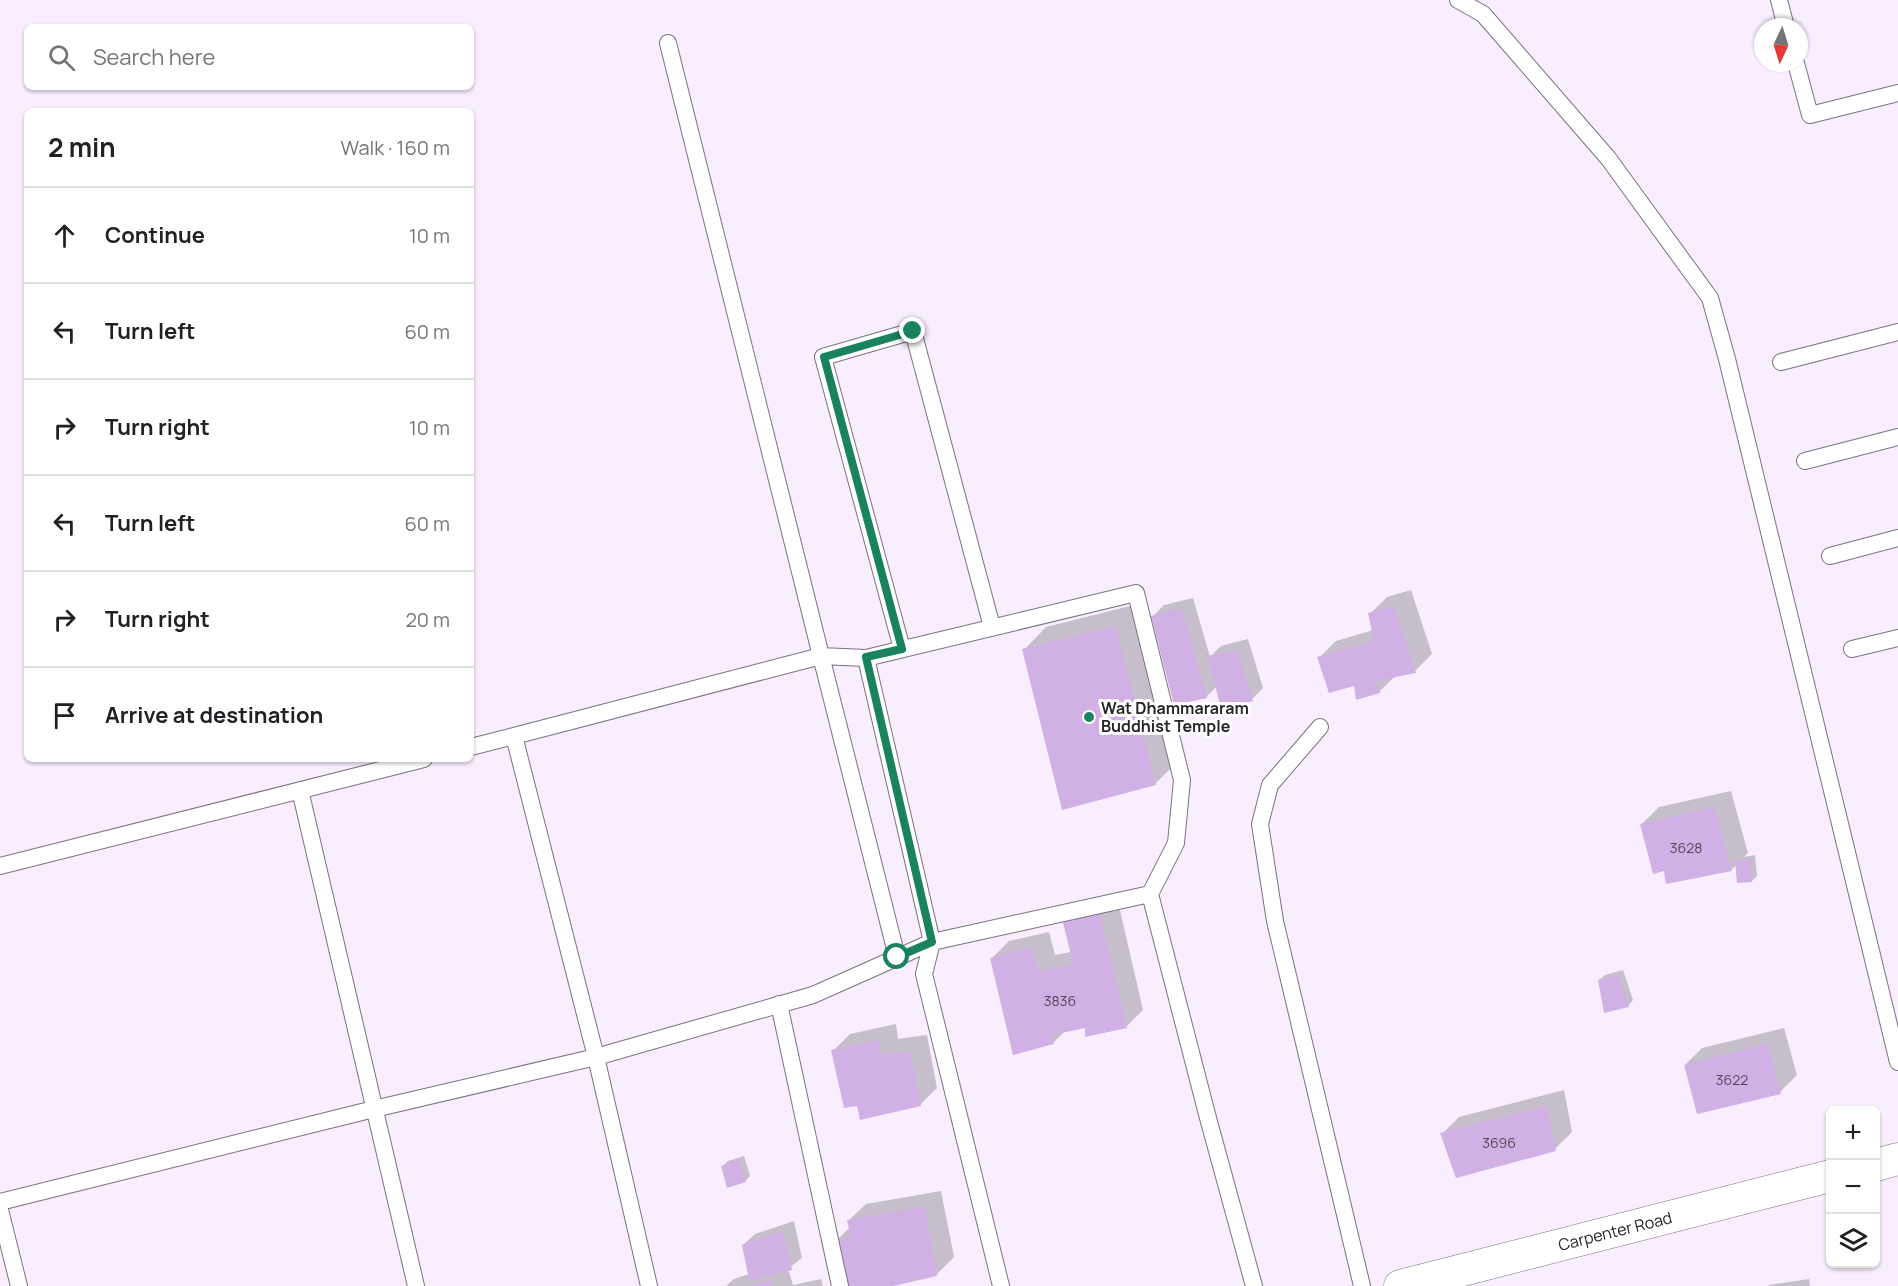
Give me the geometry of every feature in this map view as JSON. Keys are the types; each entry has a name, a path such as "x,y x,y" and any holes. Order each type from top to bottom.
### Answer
{"street":[{"path":"1880,1164 1898,1159"},
{"name":"Carpenter Road","path":"1400,1286 1826,1177"}],"lane":[{"path":"1458,0 1483,15 1608,158 1710,298 1730,370 1898,1062"},
{"path":"1779,0 1784,18"},
{"path":"668,43 897,957"},
{"path":"1798,72 1810,115 1898,93"},
{"path":"902,649 824,357 913,331 992,627"},
{"path":"1781,362 1898,332"},
{"path":"1805,461 1898,437"},
{"path":"1830,556 1898,538"},
{"path":"474,746 821,656 866,657 1136,593 1182,780 1176,843 1150,894 1254,1286"},
{"path":"1852,649 1898,638"},
{"path":"866,657 932,942 924,974 1001,1286"},
{"path":"1320,727 1270,785 1260,824 1275,921 1362,1286"},
{"path":"514,736 596,1057 649,1286"},
{"path":"0,866 412,762"},
{"path":"300,790 416,1286"},
{"path":"0,1202 374,1109 596,1057 813,995 932,942 1150,894"},
{"path":"779,1004 840,1286"},
{"path":"0,1210 20,1286"}],"building":[{"path":"1394,606 1416,673 1375,681 1380,693 1356,700 1354,686 1329,693 1317,657 1374,641 1368,613"},
{"path":"1182,609 1207,698 1174,705 1151,616"},
{"name":"Wat Dhammararam Buddhist Temple","path":"1116,626 1156,785 1062,810 1022,649"},
{"path":"1237,650 1253,701 1221,709 1208,656"},
{"path":"1714,807 1732,871 1666,884 1664,871 1653,874 1640,824"},
{"path":"1750,860 1752,882 1737,883 1735,861"},
{"path":"1099,909 1127,1028 1085,1037 1085,1028 1052,1035 1054,1044 1013,1055 990,958 1032,948 1038,971 1073,964 1062,918"},
{"path":"1618,975 1629,1007 1604,1013 1598,980"},
{"path":"879,1040 882,1055 910,1051 921,1106 860,1120 857,1106 844,1108 831,1050"},
{"path":"1768,1044 1781,1094 1697,1114 1684,1065"},
{"path":"1547,1106 1556,1151 1456,1178 1440,1133"},
{"path":"739,1160 746,1182 727,1188 721,1166"},
{"path":"925,1207 937,1276 893,1286 843,1286 833,1242 851,1237 847,1220"},
{"path":"783,1231 792,1270 749,1280 742,1245"},
{"path":"770,1281 772,1286 753,1286 753,1285"}],"place":[{"name":"Wat Dhammararam Buddhist Temple","path":"1089,717"}],"route":[{"path":"897,957 932,942 866,657 902,649 824,357 913,331"}]}
